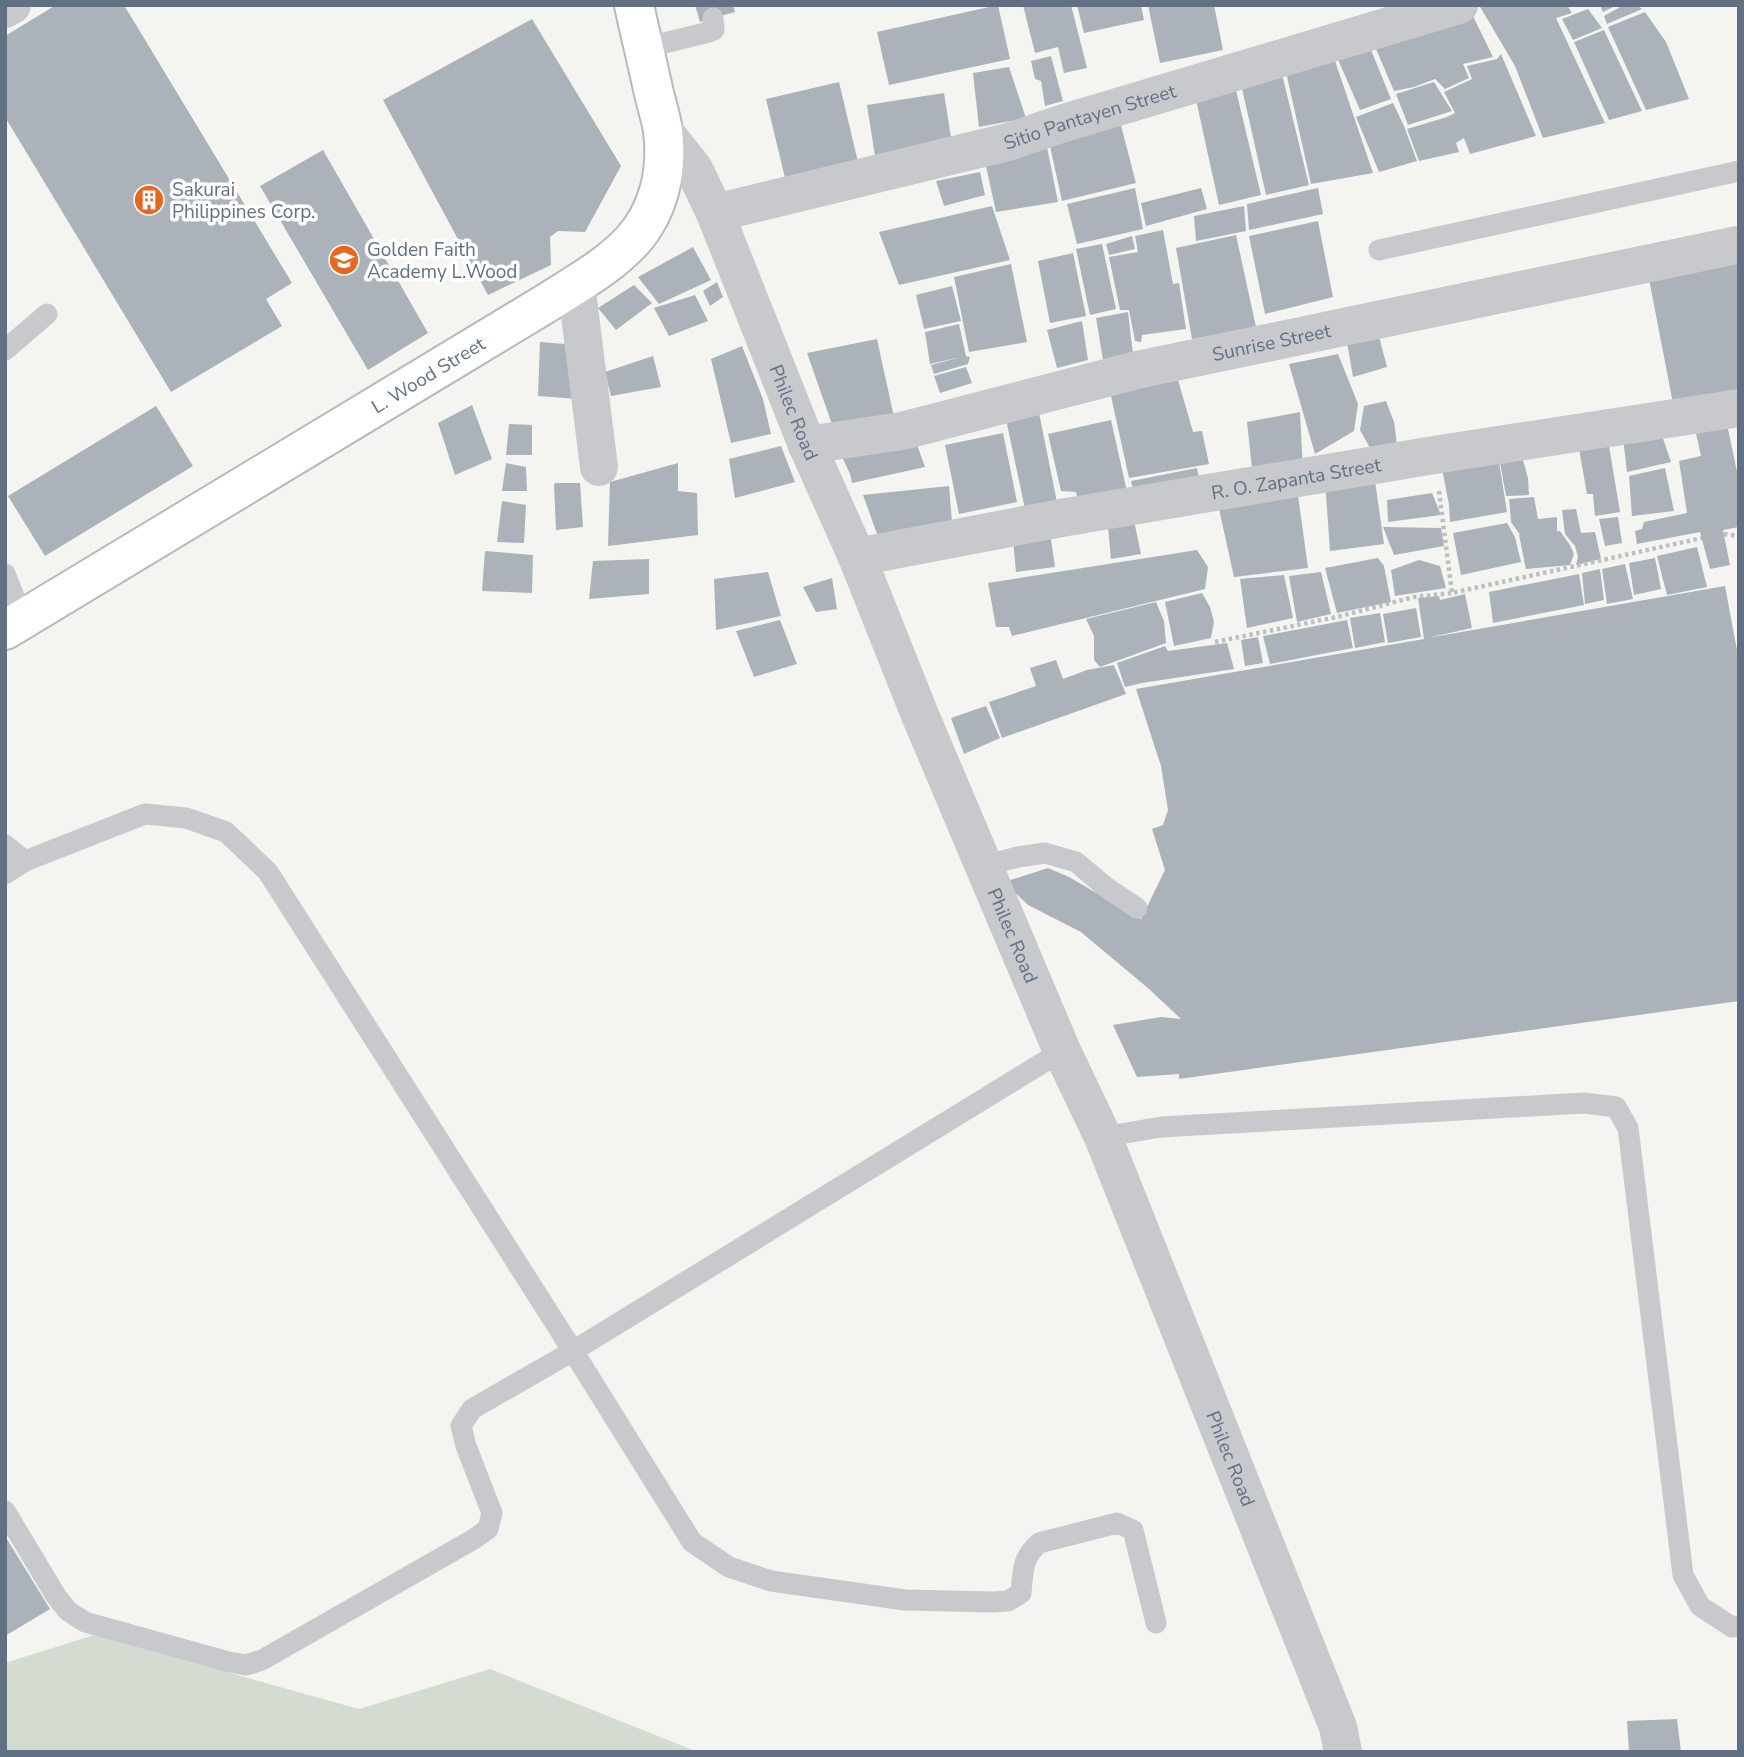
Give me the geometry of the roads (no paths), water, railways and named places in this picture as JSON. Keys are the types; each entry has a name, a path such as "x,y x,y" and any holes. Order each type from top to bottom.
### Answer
{"main road":[{"name":"L. Wood Street","path":"14,624 576,284 621,252 641,230 656,206 664,152 663,131 634,5"}],"street":[{"path":"5,9 12,5"},
{"name":"Sitio Pantayen Street","path":"715,213 1008,142 1459,5"},
{"name":"Philec Road","path":"663,131 694,169 715,213 807,445 915,703 1062,1051 1103,1138 1338,1727 1343,1752"},
{"name":"Sunrise Street","path":"807,445 902,431 1137,370 1737,245"},
{"path":"576,284 599,467"},
{"name":"R. O. Zapanta Street","path":"856,557 1067,517 1434,455 1739,408"}],"lane":[{"path":"644,48 714,30 713,18"},
{"path":"1379,250 1739,171"},
{"path":"5,350 47,314"},
{"path":"5,574 14,624"},
{"path":"5,874 25,861 145,814 186,818 226,832 268,872 692,1542 729,1567 771,1581 905,1600 1008,1601 1021,1593 1024,1561 1031,1549 1040,1543 1117,1523 1133,1531 1156,1623"},
{"path":"5,845 25,861"},
{"path":"984,866 1045,853 1076,862 1137,908"},
{"path":"5,1511 56,1595 68,1611 85,1622 229,1662 246,1665 262,1660 488,1529 492,1513 461,1426 472,1409 573,1351 1062,1051"},
{"path":"1103,1138 1161,1127 1584,1103 1616,1107 1628,1128 1683,1575 1700,1606 1732,1627 1739,1626"}],"place":[{"name":"Sakurai Philippines Corp.","path":"149,200"},
{"name":"Golden Faith Academy L.Wood","path":"344,260"}]}
